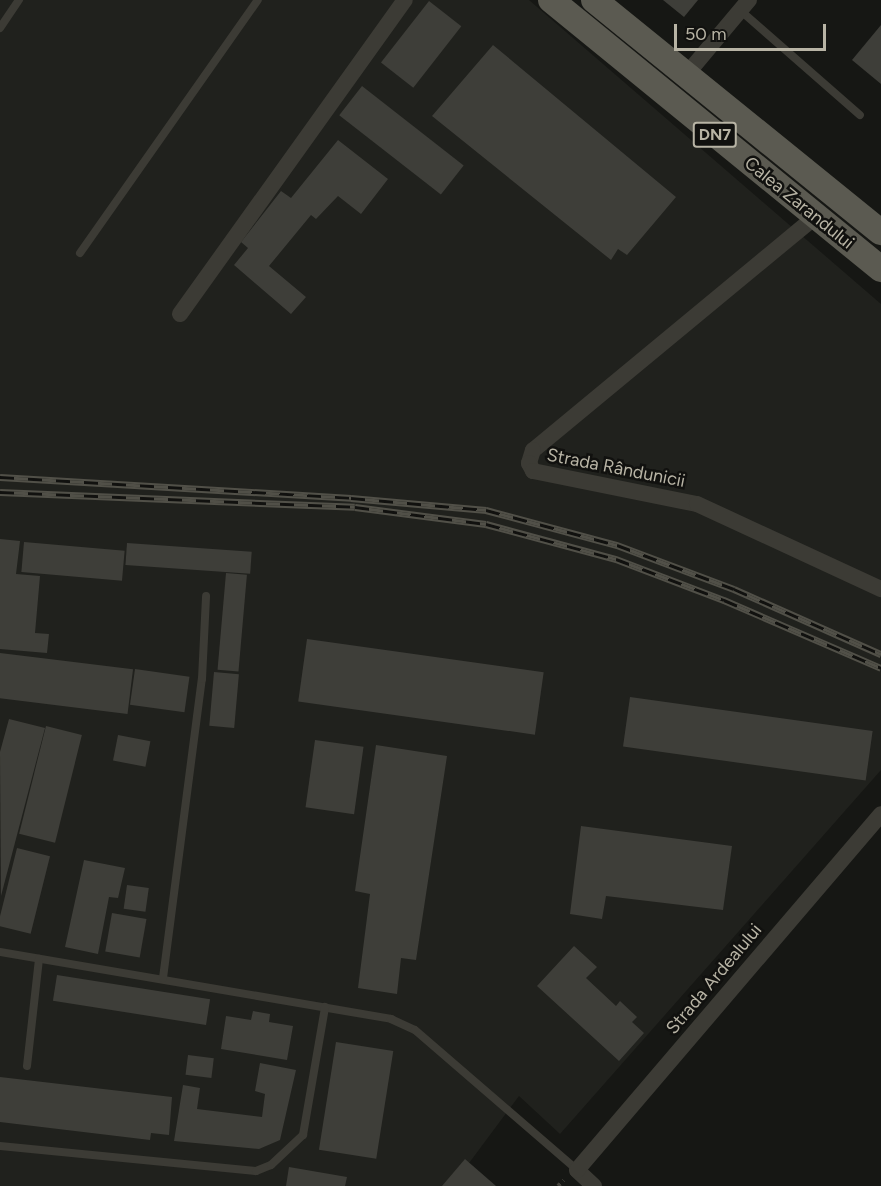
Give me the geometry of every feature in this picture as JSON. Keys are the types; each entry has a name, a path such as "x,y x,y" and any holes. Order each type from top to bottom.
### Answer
{"main road":[{"name":"Calea Zarandului","path":"551,0 881,269"},
{"name":"Calea Zarandului","path":"594,0 881,232"}],"street":[{"path":"180,314 405,0"},
{"path":"686,75 745,5"},
{"name":"Strada Rândunicii","path":"815,217 533,450 529,463 533,471 697,504 881,589"},
{"name":"Strada Ardealului","path":"577,1170 881,813"},
{"path":"577,1170 594,1186"}],"lane":[{"path":"0,28 19,0"},
{"path":"80,253 258,0"},
{"path":"745,5 860,115"},
{"path":"163,978 202,679 206,596"},
{"path":"0,952 163,978 391,1019 416,1030 577,1170"},
{"path":"27,1066 39,959"},
{"path":"0,1146 256,1171 271,1165 303,1135 325,1007"}],"shaded area":[{"path":"0,0 529,0 881,304 881,770 560,1134 519,1096 452,1186 0,1186"}],"building":[{"path":"663,0 698,0 684,17"},
{"path":"429,1 461,26 413,88 381,62"},
{"path":"881,25 881,84 852,60"},
{"path":"493,45 676,197 627,255 618,249 611,260 432,116"},
{"path":"362,86 464,165 441,195 339,115"},
{"path":"338,140 388,179 361,214 338,196 316,219 311,215 269,266 306,297 291,314 234,265 248,248 241,242 281,191 291,198"},
{"path":"0,539 20,541 16,574 40,576 35,633 49,634 47,653 0,649"},
{"path":"24,542 125,551 122,581 21,572"},
{"path":"127,543 252,552 250,574 125,565"},
{"path":"226,573 247,575 238,671 218,670"},
{"path":"307,639 544,672 535,735 298,701"},
{"path":"0,653 133,669 128,714 0,698"},
{"path":"135,669 189,677 184,712 130,705"},
{"path":"214,672 239,674 234,728 209,726"},
{"path":"630,697 873,731 866,781 623,747"},
{"path":"9,719 45,728 1,896 0,752"},
{"path":"46,726 82,735 55,843 19,834"},
{"path":"118,735 150,741 145,767 113,761"},
{"path":"315,740 364,747 354,814 306,807"},
{"path":"376,745 447,756 416,960 401,958 397,994 358,988 370,894 355,891"},
{"path":"581,826 732,846 723,910 606,896 602,919 570,914"},
{"path":"17,848 50,856 31,934 0,926 0,916"},
{"path":"84,860 125,868 118,898 109,897 98,954 65,947"},
{"path":"127,885 149,888 145,912 124,909"},
{"path":"112,913 146,919 140,957 105,951"},
{"path":"574,946 597,967 586,978 616,1006 620,1001 637,1017 632,1022 644,1033 619,1061 537,986"},
{"path":"57,975 210,999 206,1025 53,1001"},
{"path":"253,1011 270,1014 269,1022 293,1026 287,1060 221,1049 226,1016 251,1020"},
{"path":"336,1042 393,1051 376,1159 319,1150"},
{"path":"188,1055 214,1058 211,1078 186,1075"},
{"path":"260,1063 296,1070 280,1140 259,1149 174,1141 183,1085 200,1088 197,1109 262,1117 265,1094 255,1091"},
{"path":"0,1077 172,1097 169,1135 151,1133 150,1140 0,1122"},
{"path":"465,1159 496,1186 442,1186"},
{"path":"289,1167 347,1177 345,1186 286,1186"}],"railway":[{"path":"0,477 351,498 486,510 617,545 734,589 881,654"},
{"path":"0,492 355,507 486,524 616,559 724,600 881,668"}]}
